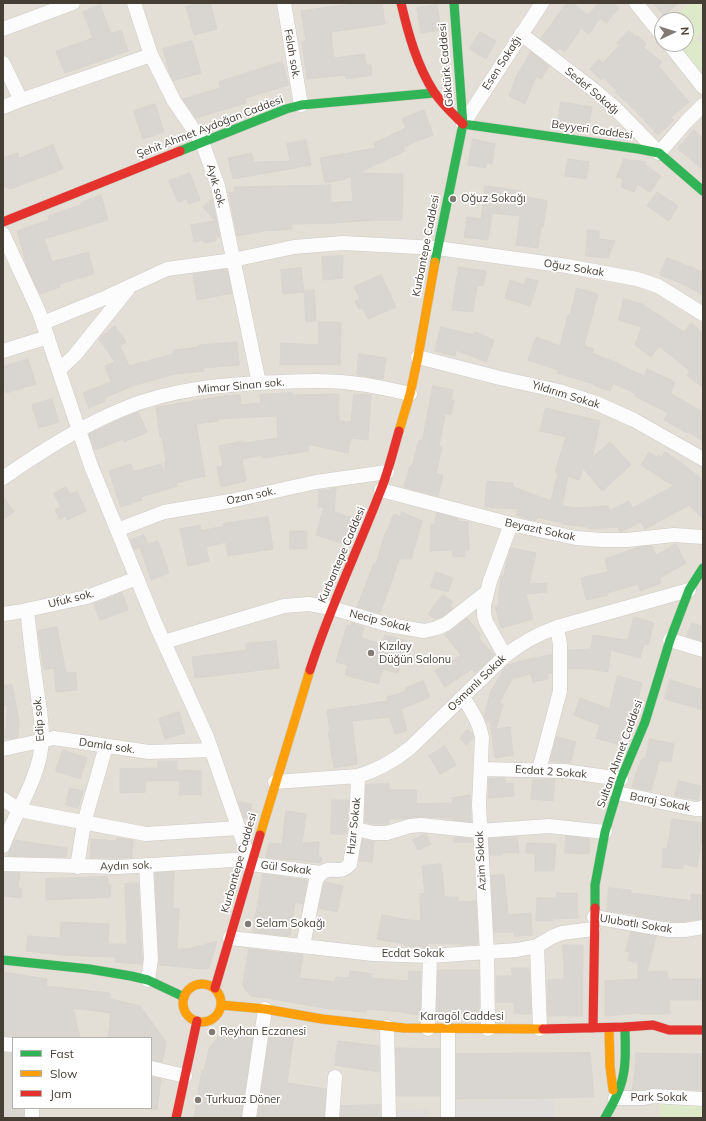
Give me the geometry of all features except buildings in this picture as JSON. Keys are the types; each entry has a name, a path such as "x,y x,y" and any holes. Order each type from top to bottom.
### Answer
{"main road":[{"path":"401,3 411,39 426,77 434,92 463,124"},
{"name":"Göktürk Caddesi","path":"454,3 463,124"},
{"name":"Şehit Ahmet Aydoğan Caddesi","path":"3,222 286,109 301,106 434,92"},
{"name":"Beyyeri Caddesi","path":"463,124 639,148 660,153 702,188"},
{"name":"Kurbantepe Caddesi","path":"214,988 230,938 250,861 316,650 381,490 410,394 437,248 463,124"},
{"name":"Sultan Ahmet Caddesi","path":"593,1028 593,923 595,885 605,832 621,779 645,722 670,640 689,590 703,568"},
{"path":"3,960 89,969 131,976 148,980 184,997"},
{"path":"197,984 209,985 219,993 221,1005 219,1012 210,1020 204,1022 197,1021 187,1014 184,1009 184,997 191,987 197,984"},
{"name":"Karagöl Caddesi","path":"221,1005 265,1009 322,1019 387,1027 448,1030 609,1028 653,1025 669,1030 703,1030"},
{"path":"653,1025 667,1019"},
{"path":"176,1118 197,1021"},
{"path":"605,1118 619,1091 624,1069 625,1027"},
{"path":"609,1028 610,1067 615,1098"}],"street":[{"path":"3,29 73,3"},
{"name":"Ayık sok.","path":"134,3 151,55 174,101 202,142 218,186 259,383"},
{"name":"Felah sok.","path":"284,3 301,106"},
{"name":"Esen Sokağı","path":"463,124 520,34 542,3"},
{"path":"636,3 654,25"},
{"name":"Sedef Sokağı","path":"520,34 594,90 615,108 660,153"},
{"path":"675,52 703,87"},
{"path":"3,107 151,55"},
{"path":"3,63 21,100"},
{"path":"660,153 686,122 703,105"},
{"path":"3,234 39,312 91,466 117,530 164,642 207,736 250,861"},
{"name":"Oğuz Sokak","path":"43,323 102,300 167,269 233,260 294,247 342,243 437,248 560,265 637,279 658,286 703,314"},
{"path":"59,370 75,355 131,286"},
{"path":"3,351 48,337"},
{"name":"Yıldırım Sokak","path":"418,357 559,391 596,403 634,420 703,459"},
{"name":"Mimar Sinan sok.","path":"3,478 79,430 124,408 159,396 210,387 309,381 358,383 410,394"},
{"name":"Ozan sok.","path":"117,530 164,512 230,501 316,482 387,472"},
{"name":"Beyazıt Sokak","path":"381,490 511,524 576,538 627,540 674,535 703,537"},
{"path":"505,656 485,618 484,605 494,569 511,524"},
{"name":"Ufuk sok.","path":"3,614 87,597 137,578"},
{"name":"Osmanlı Sokak","path":"275,782 358,776 368,773 395,760 513,649 539,634 557,627 689,590"},
{"name":"Necip Sokak","path":"164,642 284,606 309,604 332,608 389,625 424,631 446,624 487,592"},
{"name":"Edip sok.","path":"3,846 6,836 25,798 40,756 40,716 27,610"},
{"path":"539,770 560,691 560,644 557,627"},
{"path":"670,640 703,650"},
{"name":"Azim Sokak","path":"463,697 480,726 482,737 479,805 487,953 488,1029"},
{"name":"Damla sok.","path":"3,749 54,738 149,752 212,750"},
{"path":"77,867 84,822 106,746"},
{"name":"Ecdat 2 Sokak","path":"481,769 564,771 621,779"},
{"name":"Hızır Sokak","path":"321,872 346,869 350,864 356,829 358,776"},
{"name":"Baraj Sokak","path":"617,793 696,809 703,806"},
{"path":"3,799 19,810 146,834 239,828"},
{"path":"356,829 373,833 387,833 410,826 422,825 480,831 549,826 605,832"},
{"name":"Aydın sok.","path":"3,864 118,867 250,861"},
{"name":"Gül Sokak","path":"250,861 321,872"},
{"path":"146,865 151,960 148,980"},
{"path":"303,946 316,880 321,872"},
{"name":"Ecdat Sokak","path":"230,938 373,954 430,956 518,950 536,946 552,937 593,923"},
{"name":"Ulubatlı Sokak","path":"593,923 668,930 685,930 703,927"},
{"path":"536,946 540,1029"},
{"path":"428,1029 430,956"},
{"path":"249,1118 265,1009"},
{"path":"387,1027 389,1118"},
{"path":"448,1030 448,1118"},
{"path":"152,1068 185,1076"},
{"path":"332,1118 334,1077"},
{"name":"Park Sokak","path":"615,1098 644,1098 653,1096 703,1099"}],"shaded area":[{"path":"3,3 703,3 703,1118 3,1118"},
{"path":"554,1099 554,1118 456,1118 455,1102"},
{"path":"428,1109 429,1118 393,1118 393,1110"}],"green space":[{"path":"689,3 703,3 703,30 696,38 703,45 703,73 685,52 694,52 694,12 680,12"},
{"path":"659,1100 703,1102 703,1118 660,1118"}],"traffic: fast":[{"path":"435,262 463,124 454,3"},
{"path":"180,151 286,109 301,105 434,93"},
{"path":"463,124 659,153 703,191"},
{"path":"595,908 595,885 605,832 621,779 645,722 670,640 689,590 703,568"},
{"path":"3,960 89,969 131,976 148,980 184,997"},
{"path":"605,1118 620,1088 623,1077 625,1027"}],"traffic: slow":[{"path":"399,431 410,394 418,357 435,262"},
{"path":"260,835 310,670"},
{"path":"198,984 206,984 213,987 218,992 221,1003 218,1014 213,1019 206,1022 198,1022 191,1019 186,1014 183,1007 183,999 186,992 191,987 198,984"},
{"path":"221,1005 265,1009 322,1019 404,1028 543,1029"},
{"path":"609,1028 610,1067 613,1090"}],"traffic: jam":[{"path":"401,3 414,49 428,82 440,101 463,124"},
{"path":"3,222 180,151"},
{"path":"310,670 334,603 383,485 399,431"},
{"path":"215,988 260,835"},
{"path":"593,1028 595,908"},
{"path":"176,1118 197,1021"},
{"path":"543,1029 653,1025 669,1030 703,1030"}],"place":[{"name":"Oğuz Sokağı","path":"453,199"},
{"name":"Kızılay Düğün Salonu","path":"371,653"},
{"name":"Selam Sokağı","path":"248,924"},
{"name":"Reyhan Eczanesi","path":"212,1032"},
{"name":"Turkuaz Döner","path":"198,1100"}]}
